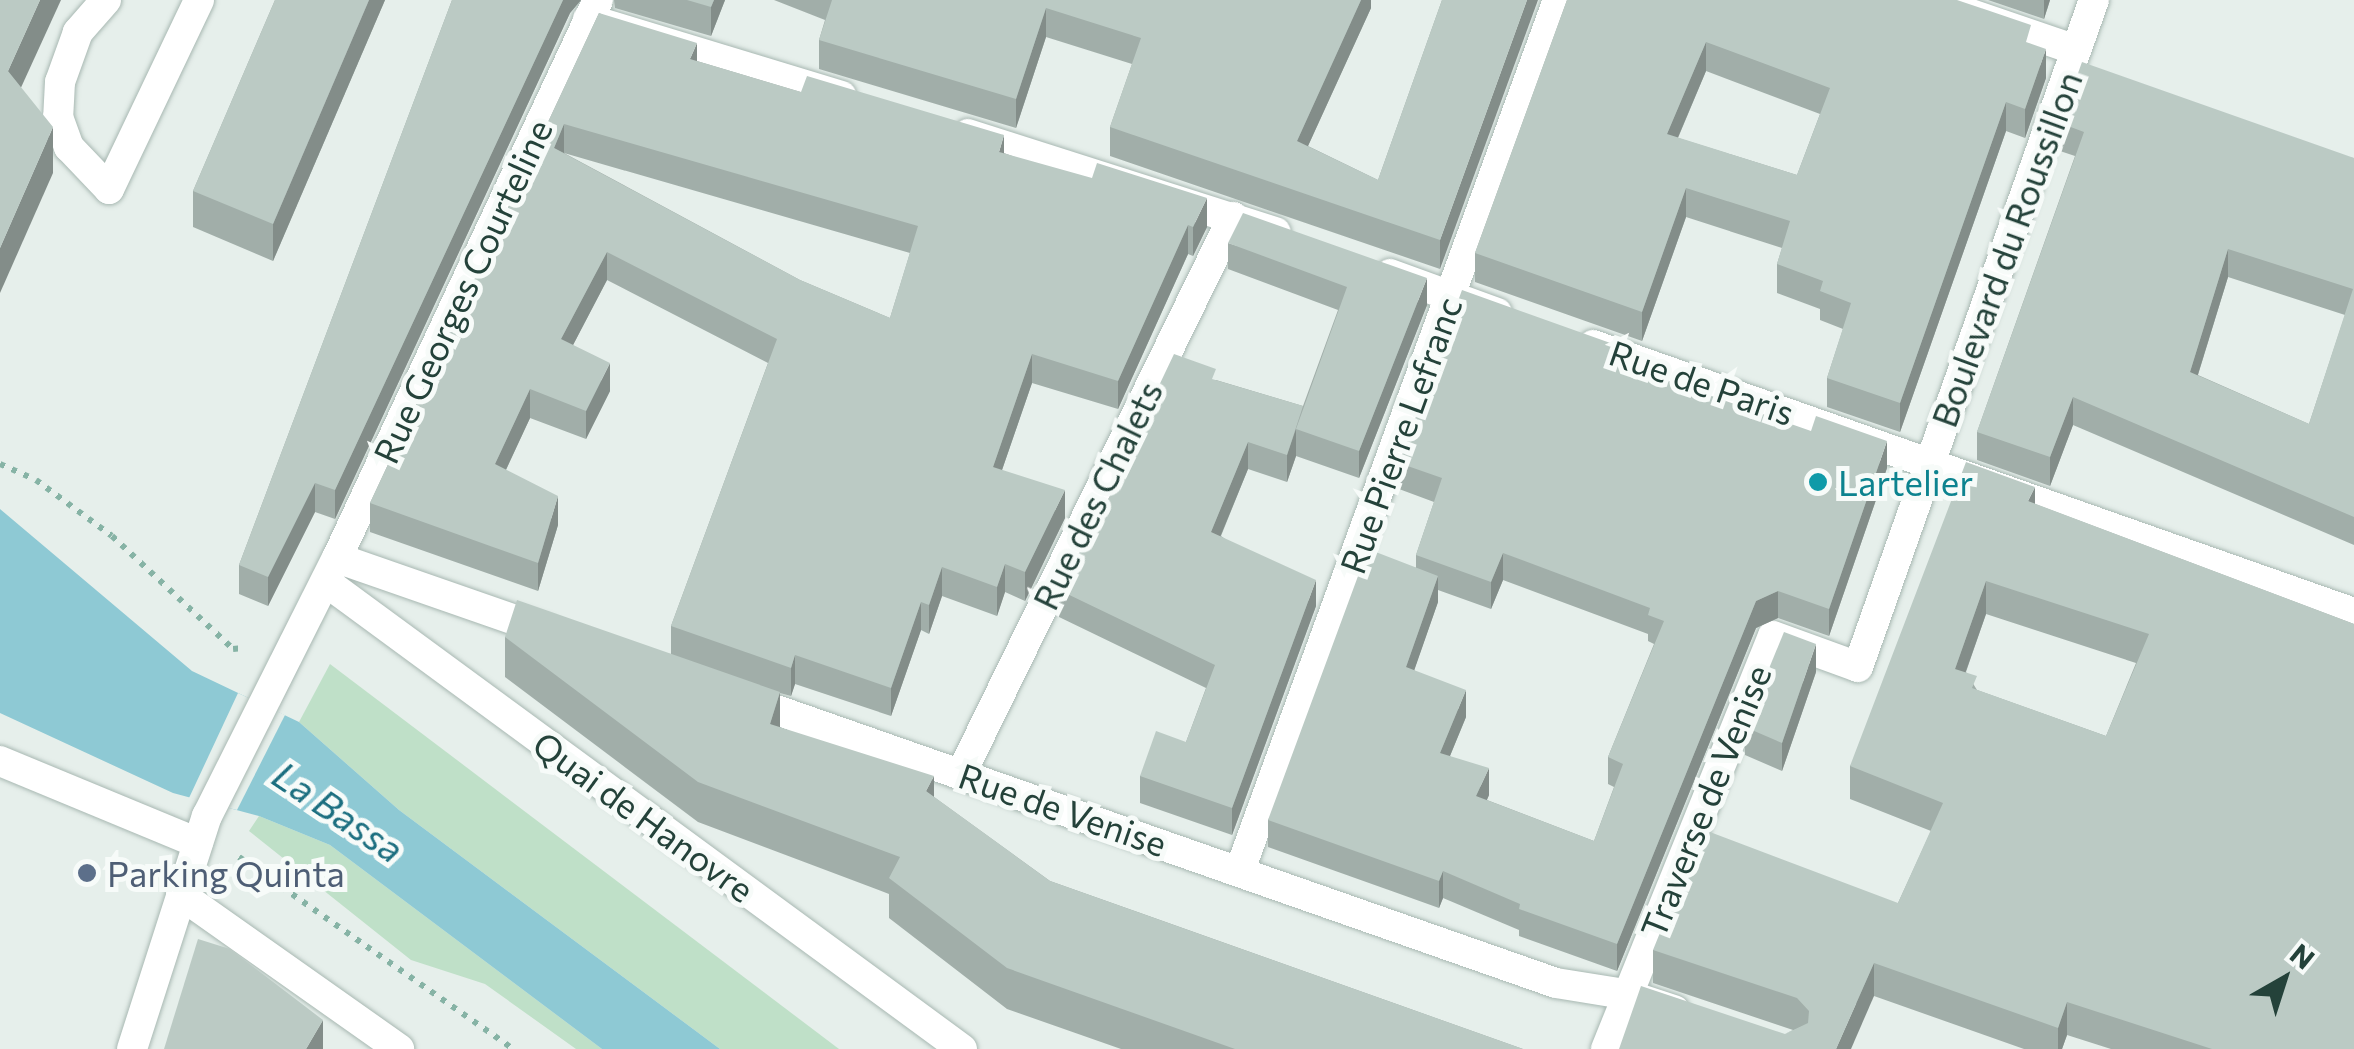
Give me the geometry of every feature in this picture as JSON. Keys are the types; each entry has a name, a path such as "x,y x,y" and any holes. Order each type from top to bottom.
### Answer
{"street":[{"path":"106,0 78,32 60,82 58,117 69,148 109,190 199,0"},
{"name":"Rue Pierre Lefranc","path":"1240,870 1558,0"},
{"path":"1930,0 2076,50"},
{"name":"Boulevard du Roussillon","path":"1858,667 2094,0"},
{"path":"593,10 873,105"},
{"name":"Rue Georges Courteline","path":"132,1049 203,830 332,570 593,10"},
{"path":"930,122 1234,216 1306,244"},
{"name":"Rue des Chalets","path":"961,774 1234,216"},
{"path":"1360,264 1525,322"},
{"name":"Rue de Paris","path":"1562,334 1931,459 2354,613"},
{"path":"332,570 574,640"},
{"name":"Quai de Hanovre","path":"332,570 962,1049"},
{"name":"Traverse de Venise","path":"1625,994 1773,636 1858,667"},
{"name":"Rue de Venise","path":"721,691 1556,983 1625,994 1699,1018"},
{"path":"0,760 203,830"},
{"path":"181,896 399,1049"},
{"path":"1606,1049 1625,994"}],"path":[{"path":"0,464 36,480 112,536 233,649 294,641"},
{"path":"203,830 513,1049"}],"green space":[{"path":"330,664 839,1049 720,1049 399,810 299,722"},
{"path":"259,816 330,845 602,1049 576,1049 485,984 411,960 249,831"}],"water":[{"name":"La Bassa","path":"0,509 192,671 299,722 399,810 720,1049 602,1049 330,845 259,816 173,793 0,713"}],"pier":[{"path":"238,693 285,715 237,810 189,798"}],"building":[{"path":"0,0 40,0 8,71 53,127 0,248"},
{"path":"275,0 369,0 273,224 193,191"},
{"path":"452,0 563,0 335,490 315,483 268,577 239,565"},
{"path":"687,0 714,0 711,7"},
{"path":"832,0 1361,0 1297,141 1378,180 1442,0 1527,0 1440,240 1110,127 1141,38 1046,8 1016,99 819,40"},
{"path":"1567,0 1957,0 2031,25 2026,42 2046,49 2025,109 2006,102 1900,403 1827,378 1851,303 1820,291 1823,281 1777,264 1790,221 1686,188 1642,312 1475,253","holes":["1706,42 1830,88 1797,175 1667,134"]},
{"path":"599,13 697,43 690,59 801,92 807,76 1004,135 999,152 1092,178 1097,163 1207,198 1193,227 1188,225 1118,381 1032,354 993,467 1065,490 1025,572 1005,564 997,587 942,567 929,605 921,602 891,688 795,655 791,668 671,626 777,339 607,252 561,339 610,363 586,411 530,389 495,464 558,496 538,563 370,503","holes":["564,124 918,226 890,318 800,280 554,148"]},
{"path":"2082,62 2354,158 2354,517 2073,397 2050,457 1977,432 2084,132 2060,123","holes":["2228,249 2353,289 2309,424 2190,372"]},
{"path":"1243,213 1427,278 1359,451 1296,429 1347,287 1228,243"},
{"path":"1462,290 1630,350 1624,365 1811,431 1816,416 1887,441 1829,609 1778,591 1756,601 1617,944 1519,909 1520,904 1443,871 1439,881 1268,820 1368,549 1438,576 1406,667 1466,690 1440,753 1489,768 1476,796 1594,841 1623,764 1608,757 1664,621 1648,615 1650,608 1503,553 1491,582 1416,555 1442,478 1399,463"},
{"path":"1174,354 1216,369 1212,379 1303,406 1287,455 1248,442 1211,532 1316,580 1232,808 1140,776 1156,731 1186,742 1215,665 1059,590 1164,396 1155,394"},
{"path":"1966,462 2035,487 2028,501 2354,624 2354,1049 2212,1049 2067,1002 2058,1028 1874,963 1836,1049 1619,1049 1641,986 1785,1034 1808,1023 1809,1011 1797,998 1653,950 1702,829 1898,903 1943,803 1850,766","holes":["1986,581 2149,634 2106,736 1972,688 1977,676 1955,669"]},
{"path":"517,600 780,692 770,724 934,776 926,791 1050,881 1523,1049 1235,1049 1007,968 889,878 900,857 698,782 505,637"},
{"path":"1784,632 1816,644 1782,743 1745,727"},
{"path":"198,939 230,949 323,1020 306,1049 164,1049"}],"place":[{"name":"Lartelier","path":"1818,482"},
{"name":"Parking Quinta","path":"87,873"}]}
